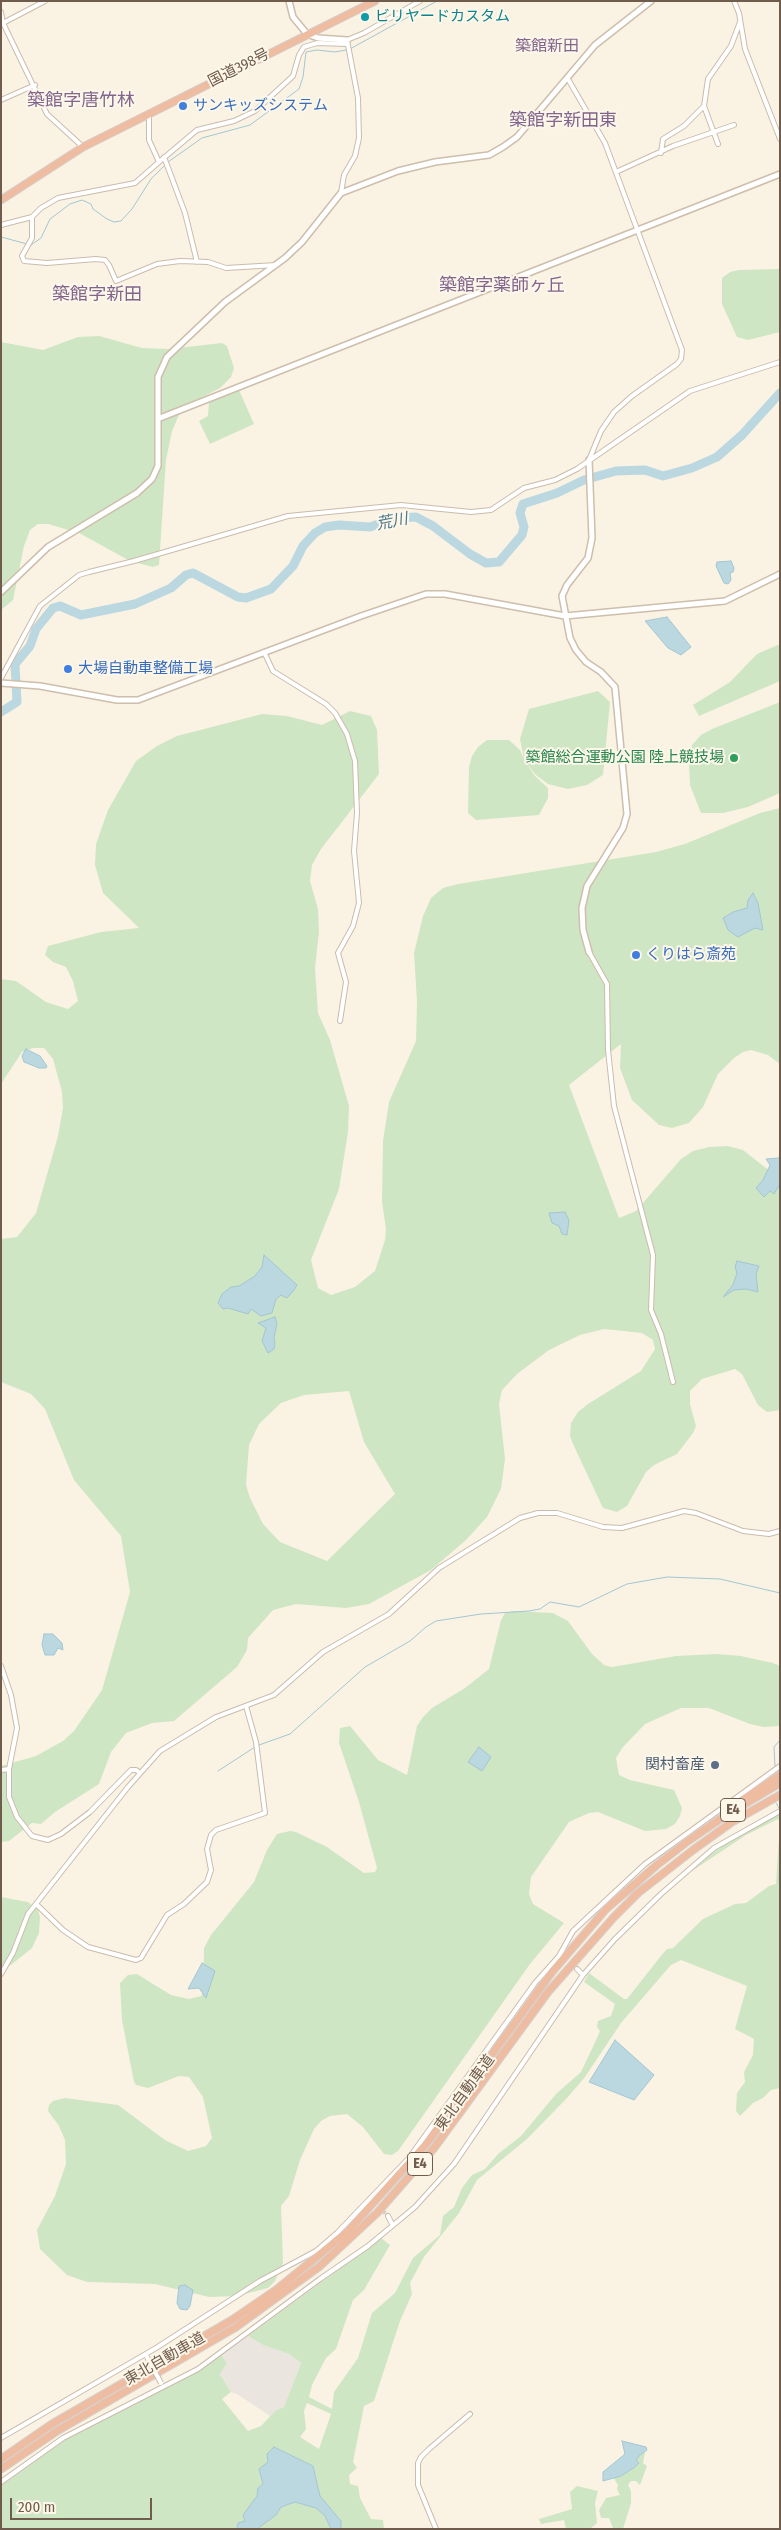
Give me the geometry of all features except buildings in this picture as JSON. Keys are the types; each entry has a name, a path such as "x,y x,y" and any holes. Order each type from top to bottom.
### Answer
{"highway":[{"name":"国道398号","path":"1,200 83,147 375,1"},
{"path":"688,1841 779,1769"},
{"name":"東北自動車道","path":"1,2459 52,2424 232,2320 284,2284 347,2232 372,2207 427,2143 552,1972 582,1935 632,1886 688,1841 723,1816 780,1783"},
{"name":"東北自動車道","path":"1,2469 56,2431 236,2327 320,2266 378,2212 434,2148 548,1992 614,1917 638,1893 693,1850 732,1822 780,1796"}],"street":[{"path":"3,23 45,1"},
{"path":"289,1 293,17 307,34 347,44"},
{"path":"1,225 32,217 41,208 58,198 135,183 158,162 165,159 204,127 234,121 255,111 293,76 297,60 304,48 317,43 347,44 420,1"},
{"path":"341,193 398,170 435,162 489,155 517,137 595,45 651,1"},
{"path":"734,1 745,50 780,139"},
{"path":"1,12 3,23 35,85 47,114 83,147"},
{"path":"718,144 704,106 708,80 731,46 740,22"},
{"path":"1,592 48,547 136,493 152,479 158,466 160,418 158,377 167,357 225,302 276,265 302,242 341,193 344,175 355,156 359,138 358,98 347,44"},
{"path":"568,79 597,128 616,172 682,350 681,359 614,412 601,432 589,460 592,538 588,558 567,585 562,596 570,638 576,650 586,662 602,672 615,687 627,809 623,828 587,886 582,908 583,930 589,952 607,984 608,1050 614,1106 653,1255 651,1310 661,1334 673,1382"},
{"path":"1,100 35,85"},
{"path":"661,152 663,139 684,126 704,106"},
{"path":"149,114 149,140 158,162"},
{"path":"616,172 661,152 734,125"},
{"path":"165,159 198,262"},
{"path":"160,418 780,174"},
{"path":"32,217 34,225 31,241 22,256 24,261 105,260 116,281 157,264 180,261 198,262 226,268 276,265"},
{"path":"1,678 40,606 80,575 134,562 288,516 401,505 471,512 486,511 500,506 524,488 566,476 690,391 780,362"},
{"path":"4,682 116,700 138,700 414,596 445,594 565,616 724,601 780,574"},
{"path":"264,652 273,672 326,704 335,713 347,734 355,761 357,813 354,851 359,903 353,926 338,953 346,982 340,1021"},
{"path":"1,1974 14,1953 28,1914 140,1773 160,1751 216,1718 274,1695 323,1652 389,1614 439,1568 520,1518 538,1513 557,1513 603,1527 622,1528 684,1511 696,1513 743,1531 768,1534 780,1531"},
{"path":"1,1666 11,1695 17,1728 9,1769 9,1796 17,1817 32,1836 48,1840 61,1834 90,1812 132,1770 140,1773"},
{"path":"36,1904 63,1930 88,1947 139,1960 146,1952 167,1915 184,1904 207,1882 211,1870 208,1849 211,1835 216,1830 265,1813 258,1751 246,1706"},
{"path":"1,1770 9,1769"},
{"path":"1,2438 146,2356 260,2281 316,2251 337,2233 372,2199 409,2158 534,1983 559,1956 573,1931 644,1864 772,1771 779,1769"},
{"path":"1,2482 63,2438 162,2385 198,2369 368,2246 426,2196 454,2164 583,1975 648,1906 714,1848 780,1811"},
{"path":"577,1969 583,1975"},
{"path":"388,2216 392,2224"},
{"path":"146,2356 162,2385"},
{"path":"436,2529 418,2485 418,2463 429,2449 470,2414"}],"shaded area":[{"path":"248,2336 263,2345 289,2354 301,2363 284,2407 276,2410 270,2416 231,2392 220,2373 227,2363 221,2355"}],"green space":[{"path":"780,269 780,332 748,340 737,337 722,304 722,278 730,272 739,270"},
{"path":"99,336 142,348 168,349 222,343 227,346 234,368 231,377 220,388 191,403 179,415 172,431 166,460 159,565 153,567 130,561 79,533 48,524 38,524 30,530 24,546 13,600 1,610 1,342 43,350 78,337"},
{"path":"239,390 254,424 210,444 199,421 208,416 209,402"},
{"path":"780,644 780,681 699,716 693,705 730,682 757,654"},
{"path":"598,691 610,702 603,775 587,785 568,789 548,784 536,775 526,763 535,776 548,788 548,798 539,815 476,820 468,813 469,767 472,756 478,747 487,740 509,740 520,750 524,759 520,739 529,709"},
{"name":"築館総合運動公園 陸上競技場","path":"780,702 780,793 748,807 723,813 701,813 690,785 689,762 692,745 701,735 712,729"},
{"path":"350,711 371,716 377,730 379,774 321,849 312,865 310,881 318,909 319,932 315,968 318,1013 330,1040 349,1106 348,1132 339,1189 311,1260 318,1288 331,1295 355,1287 375,1271 385,1240 386,1229 382,1202 383,1141 389,1102 416,1041 417,1001 414,953 423,916 431,898 443,888 458,884 656,852 685,844 760,813 780,808 780,1064 768,1055 751,1050 743,1052 718,1074 703,1107 689,1123 672,1128 659,1125 632,1100 620,1068 621,1044 569,1085 619,1218 636,1211 681,1159 693,1151 709,1147 728,1146 743,1150 780,1179 780,1410 767,1412 758,1405 742,1374 735,1369 702,1379 690,1391 690,1404 696,1426 693,1433 677,1454 654,1465 646,1472 627,1506 617,1512 603,1508 573,1444 570,1436 571,1423 578,1412 588,1404 641,1371 655,1349 653,1340 642,1333 604,1329 580,1335 549,1350 517,1374 502,1390 499,1404 505,1459 501,1489 487,1517 466,1540 431,1570 369,1604 346,1608 296,1604 273,1610 248,1638 247,1650 237,1667 174,1721 152,1723 126,1733 111,1752 99,1784 55,1812 41,1824 32,1823 9,1841 1,1842 1,1766 36,1756 63,1741 74,1731 102,1690 130,1592 121,1536 74,1480 45,1409 31,1394 1,1382 1,1239 17,1237 36,1213 58,1136 63,1108 62,1092 53,1059 44,1048 33,1048 22,1052 1,1084 1,979 16,981 46,1002 68,1009 78,1001 73,981 66,967 53,962 45,955 48,946 101,932 139,928 103,893 95,865 96,844 108,810 136,761 157,746 177,736 262,714 287,716 322,725","holes":["349,1391 364,1442 395,1494 327,1561 280,1542 263,1524 250,1498 246,1485 249,1445 259,1424 281,1403 304,1395"]},
{"path":"514,1611 553,1613 568,1621 592,1654 604,1665 612,1667 676,1656 717,1654 741,1656 780,1666 780,1726 764,1727 750,1724 709,1708 681,1708 645,1724 623,1747 616,1758 619,1775 630,1780 674,1790 682,1808 675,1824 666,1829 645,1831 598,1812 589,1813 569,1822 531,1877 529,1894 533,1904 564,1923 530,1964 398,2151 392,2155 384,2154 363,2127 347,2114 330,2116 321,2121 314,2129 300,2160 289,2196 281,2206 283,2263 275,2281 268,2288 237,2296 209,2297 155,2284 87,2282 67,2275 40,2249 37,2230 55,2196 66,2164 65,2140 59,2126 48,2111 49,2105 53,2101 65,2098 118,2105 165,2140 188,2151 206,2146 212,2138 203,2097 189,2077 179,2076 148,2088 136,2085 134,2082 122,2020 120,1983 128,1975 137,1974 171,1995 189,1999 201,1996 203,1992 204,1948 211,1935 254,1882 267,1850 277,1834 290,1831 296,1832 327,1847 364,1873 375,1872 377,1868 359,1802 339,1743 340,1728 350,1726 378,1760 407,1775 417,1726 432,1708 465,1688 489,1669 501,1620 505,1613"},
{"path":"780,1814 780,1822 778,1819 746,1835 692,1871 714,1852 740,1834"},
{"path":"780,1822 780,2088 771,2090 763,2098 753,2103 740,2116 736,2111 737,2093 745,2082 744,2072 753,2055 754,2039 735,2029 747,1986 681,1960 671,1965 621,2023 585,2077 567,2098 527,2139 477,2180 459,2213 424,2257 410,2283 412,2294 400,2321 374,2401 364,2406 353,2462 357,2468 349,2475 350,2484 358,2486 360,2498 371,2519 383,2520 384,2529 341,2529 341,2521 320,2496 313,2466 274,2447 267,2454 268,2462 259,2469 263,2484 258,2488 257,2496 244,2515 245,2521 238,2523 237,2529 1,2529 1,2483 63,2439 198,2370 221,2355 227,2363 220,2374 231,2392 222,2399 248,2431 261,2426 276,2410 284,2407 301,2363 289,2354 263,2345 248,2336 381,2238 390,2245 364,2290 353,2300 336,2349 326,2358 312,2385 309,2397 332,2409 334,2392 358,2358 372,2313 395,2293 413,2258 440,2235 443,2216 454,2207 462,2188 472,2175 485,2169 498,2154 521,2136 556,2094 581,2072 600,2031 597,2027 598,2021 611,2016 615,2004 584,1982 589,1973 624,1999 627,1999 667,1949 673,1948 703,1919 735,1904 746,1903 769,1886 776,1884","holes":["307,2403 331,2414 319,2449 300,2437 306,2429 304,2411"]},
{"path":"1,1897 28,1902 38,1910 40,1917 39,1933 32,1948 11,1965 1,1968"},
{"path":"645,2452 643,2463 647,2466 640,2485 636,2481 631,2481 628,2485 631,2491 631,2503 623,2529 613,2528 609,2518 601,2518 599,2510 606,2498 620,2495 617,2489 618,2485 613,2477 621,2476 635,2467 639,2463 636,2460"},
{"path":"577,2486 598,2491 595,2503 597,2523 590,2529 566,2529 564,2520 541,2524 539,2519 572,2509 570,2492"},
{"path":"295,2502 316,2508 325,2516 331,2529 257,2529 276,2515 281,2507"}],"water":[{"path":"731,561 734,568 733,572 730,573 731,580 728,584 724,583 716,566 717,562"},
{"path":"667,617 691,647 681,655 668,648 645,621"},
{"path":"753,893 758,903 763,930 755,928 738,937 728,930 723,918 733,912 747,908 748,900"},
{"path":"26,1049 40,1056 47,1066 46,1068 39,1068 24,1062 22,1056"},
{"path":"780,1152 780,1184 774,1194 770,1191 764,1197 756,1188 763,1180 770,1165 766,1159 779,1158"},
{"path":"565,1212 569,1220 567,1235 562,1234 559,1226 552,1223 549,1213"},
{"path":"264,1255 297,1285 294,1290 287,1298 281,1295 276,1299 272,1313 261,1316 251,1309 248,1314 228,1308 223,1309 218,1303 222,1294 231,1287 239,1286 255,1276 262,1267"},
{"path":"737,1261 759,1266 756,1274 758,1292 746,1289 734,1290 723,1297 733,1285 737,1273 735,1267"},
{"path":"275,1317 277,1324 274,1337 275,1344 274,1349 268,1353 262,1341 266,1328 258,1323"},
{"path":"44,1634 53,1634 62,1643 63,1650 58,1648 54,1655 45,1655 42,1645"},
{"path":"479,1747 491,1757 482,1771 468,1762"},
{"path":"202,1963 215,1971 206,1998 199,1988 188,1989"},
{"path":"615,2040 654,2075 634,2100 589,2082"},
{"path":"185,2285 193,2290 190,2306 187,2310 180,2309 177,2303 179,2286"},
{"path":"622,2441 646,2447 647,2450 636,2460 639,2463 635,2467 621,2476 603,2481 603,2472 625,2454"},
{"path":"274,2447 313,2466 320,2496 341,2521 341,2529 331,2529 325,2516 316,2508 295,2502 281,2507 276,2515 257,2529 237,2529 238,2523 245,2521 243,2515 257,2496 258,2488 263,2484 259,2469 268,2462 267,2454"}],"waterway":[{"path":"350,49 437,1"},
{"path":"168,162 202,138 250,125 299,89 303,77 306,52 346,50"},
{"path":"31,245 41,238 50,219 70,204 82,200 91,204 93,209 107,219 114,222 121,221 132,209 151,179 165,165"},
{"path":"1,237 27,244"},
{"name":"荒川","path":"1,712 17,702 15,664 30,646 36,629 53,608 60,606 81,615 135,604 171,588 186,575 193,573 238,597 246,598 271,589 293,566 303,546 315,533 325,527 339,525 370,527 396,518 416,517 433,526 470,554 486,563 499,562 522,535 524,527 520,513 523,504 557,493 584,480 616,471 645,470 663,476 692,468 717,457 742,435 780,393"},
{"path":"259,1745 290,1734 365,1667 410,1641 436,1621 481,1614 529,1611 540,1609 550,1602 579,1607 627,1584 667,1577 720,1579 780,1593"},
{"path":"775,1766 774,1747 780,1740"},
{"path":"218,1771 255,1747"},
{"path":"776,1803 779,1808"},
{"path":"779,1881 780,1859"}],"tunnel":[{"path":"374,2202 388,2216"}],"place":[{"name":"ビリヤードカスタム","path":"365,17"},
{"name":"サンキッズシステム","path":"183,106"},
{"name":"大場自動車整備工場","path":"68,669"},
{"name":"築館総合運動公園 陸上競技場","path":"734,758"},
{"name":"くりはら斎苑","path":"636,955"},
{"name":"関村畜産","path":"715,1765"}],"district":[{"name":"築館新田","path":"547,47"},
{"name":"築館字唐竹林","path":"81,101"},
{"name":"築館字新田東","path":"563,121"},
{"name":"築館字薬師ヶ丘","path":"502,286"},
{"name":"築館字新田","path":"97,295"}]}
